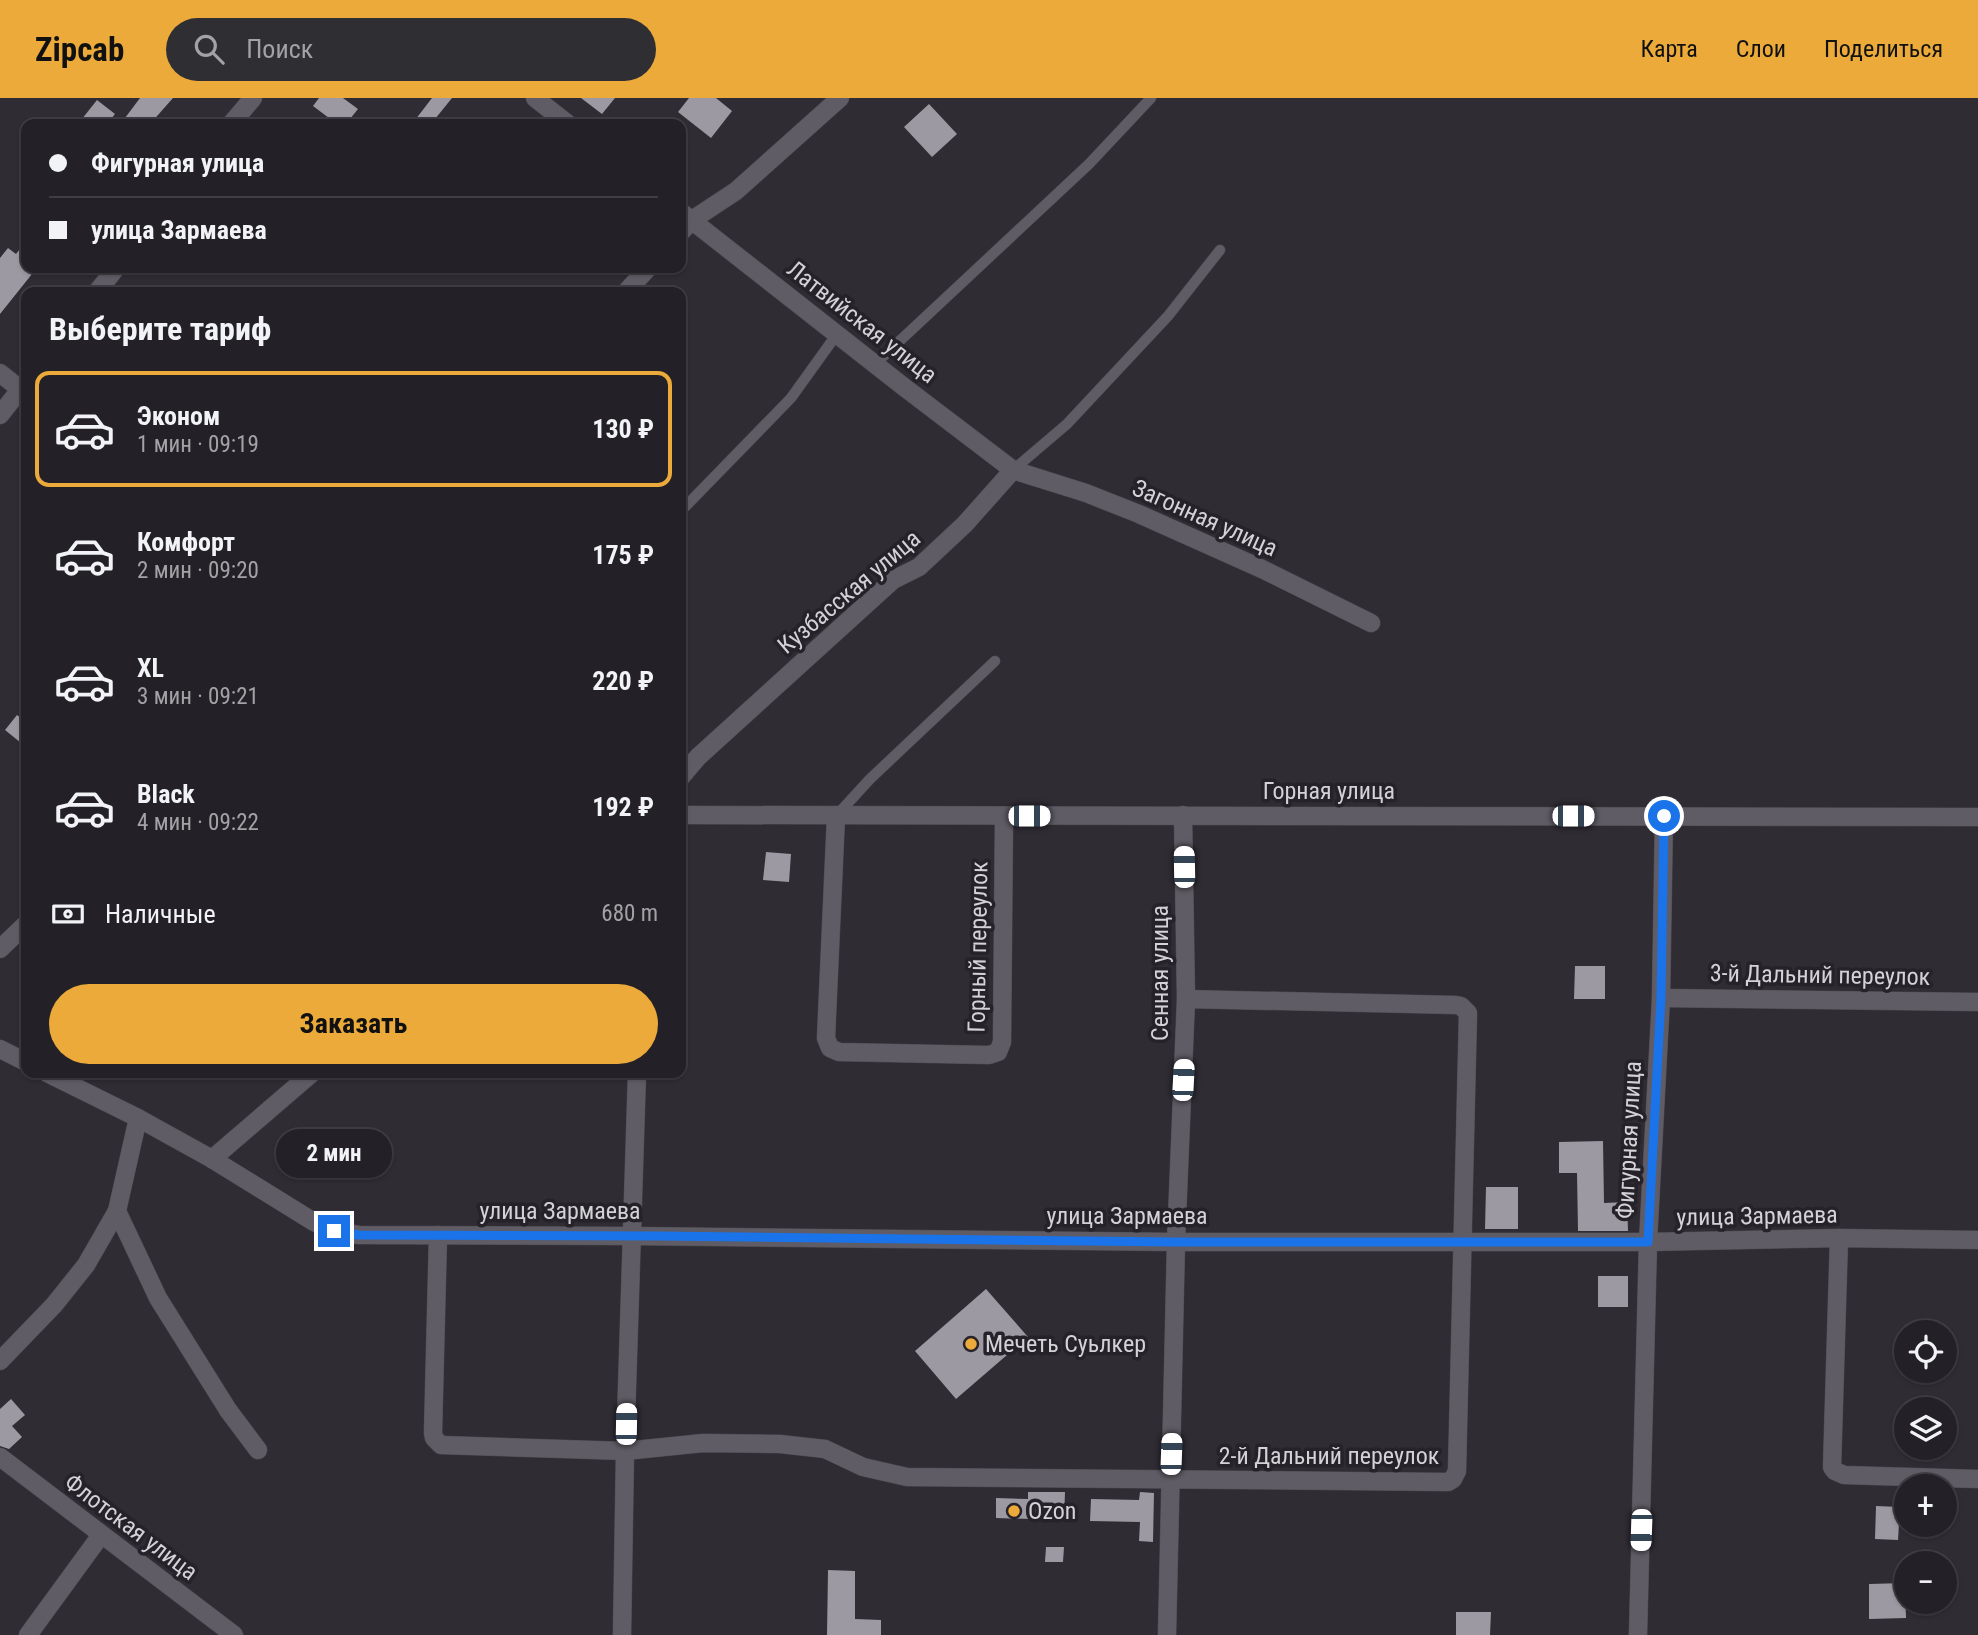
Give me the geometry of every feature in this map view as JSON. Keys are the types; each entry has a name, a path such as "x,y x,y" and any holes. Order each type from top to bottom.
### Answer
{"street":[{"path":"235,119 253,98"},
{"path":"535,98 562,119"},
{"path":"686,220 736,191 840,98"},
{"name":"Латвийская улица","path":"686,222 837,334 1013,470"},
{"path":"101,287 112,273"},
{"path":"631,287 643,273"},
{"path":"0,373 21,384"},
{"path":"0,415 21,388"},
{"name":"Загонная улица","path":"1013,470 1086,493 1139,514 1262,569 1371,623"},
{"name":"Кузбасская улица","path":"686,771 698,757 893,580 919,567 965,524 1013,470"},
{"name":"Горная улица","path":"686,815 1978,817"},
{"name":"Сенная улица","path":"1167,1635 1176,1242 1186,999 1183,815"},
{"name":"Горный переулок","path":"836,816 827,1043 834,1051 839,1052 989,1055 998,1052 1002,1042 1004,817"},
{"name":"Фигурная улица","path":"1638,1635 1648,1242 1661,998 1664,816"},
{"path":"0,949 21,929"},
{"name":"3-й Дальний переулок","path":"1661,998 1978,1002"},
{"name":"2-й Дальний переулок","path":"438,1235 433,1433 437,1442 446,1446 625,1451 703,1443 780,1444 825,1449 863,1467 908,1477 1444,1483 1453,1479 1457,1471 1469,1018 1465,1008 1456,1004 1186,999"},
{"path":"1,1052 21,1060"},
{"name":"улица Зармаева","path":"57,1078 212,1159 314,1222 334,1231 359,1235 1176,1242 1648,1242 1839,1238 1978,1240"},
{"path":"212,1159 306,1078"},
{"path":"622,1635 637,1078"},
{"path":"0,1361 54,1305 86,1265 117,1211 138,1118"},
{"path":"117,1211 158,1298 228,1410 258,1450"},
{"path":"1839,1238 1832,1467 1844,1475 1978,1479"},
{"name":"Флотская улица","path":"0,1457 234,1635"},
{"path":"28,1635 101,1535"}],"lane":[{"path":"875,364 1089,164 1151,98"},
{"path":"1013,470 1076,414 1168,316 1220,250"},
{"path":"686,506 791,398 837,334"},
{"path":"836,816 870,779 995,661"}],"building":[{"path":"140,98 173,98 154,119 125,118"},
{"path":"319,98 343,98 358,109 350,119 330,119 313,106"},
{"path":"432,98 452,98 435,119 416,119"},
{"path":"581,98 615,98 602,114"},
{"path":"689,98 716,98 732,111 711,138 678,112"},
{"path":"97,100 115,114 111,119 82,119"},
{"path":"929,104 957,134 932,157 904,127"},
{"path":"8,248 16,254 21,248 21,273 33,273 0,314 0,258"},
{"path":"17,715 21,718 21,743 5,730"},
{"path":"766,852 791,854 789,882 763,880"},
{"path":"1575,966 1605,966 1605,999 1574,999"},
{"path":"1603,1141 1604,1203 1627,1202 1628,1231 1578,1231 1577,1173 1559,1173 1559,1142"},
{"path":"1486,1187 1518,1187 1518,1229 1485,1229"},
{"path":"1598,1276 1628,1276 1628,1307 1598,1307"},
{"name":"Мечеть Суьлкер","path":"986,1289 1028,1337 956,1399 915,1351"},
{"path":"11,1399 25,1415 12,1426 22,1437 9,1449 0,1446 0,1409"},
{"path":"1028,1492 1065,1492 1064,1520 996,1518 996,1498 1028,1499"},
{"path":"1140,1492 1154,1493 1153,1542 1139,1541 1140,1522 1090,1521 1091,1499 1139,1500"},
{"path":"1876,1506 1894,1507 1894,1537 1898,1537 1898,1540 1875,1539"},
{"path":"1046,1547 1064,1547 1063,1562 1045,1562"},
{"path":"828,1570 855,1571 855,1619 881,1620 881,1635 827,1635"},
{"path":"1894,1583 1894,1614 1906,1614 1906,1618 1869,1619 1869,1584"},
{"path":"1456,1612 1491,1612 1490,1635 1456,1635"}],"place":[{"name":"Мечеть Суьлкер","path":"971,1344"},
{"name":"Ozon","path":"1014,1511"}],"route":[{"path":"334,1231 359,1235 1176,1242 1648,1242 1661,998 1664,816"}]}
